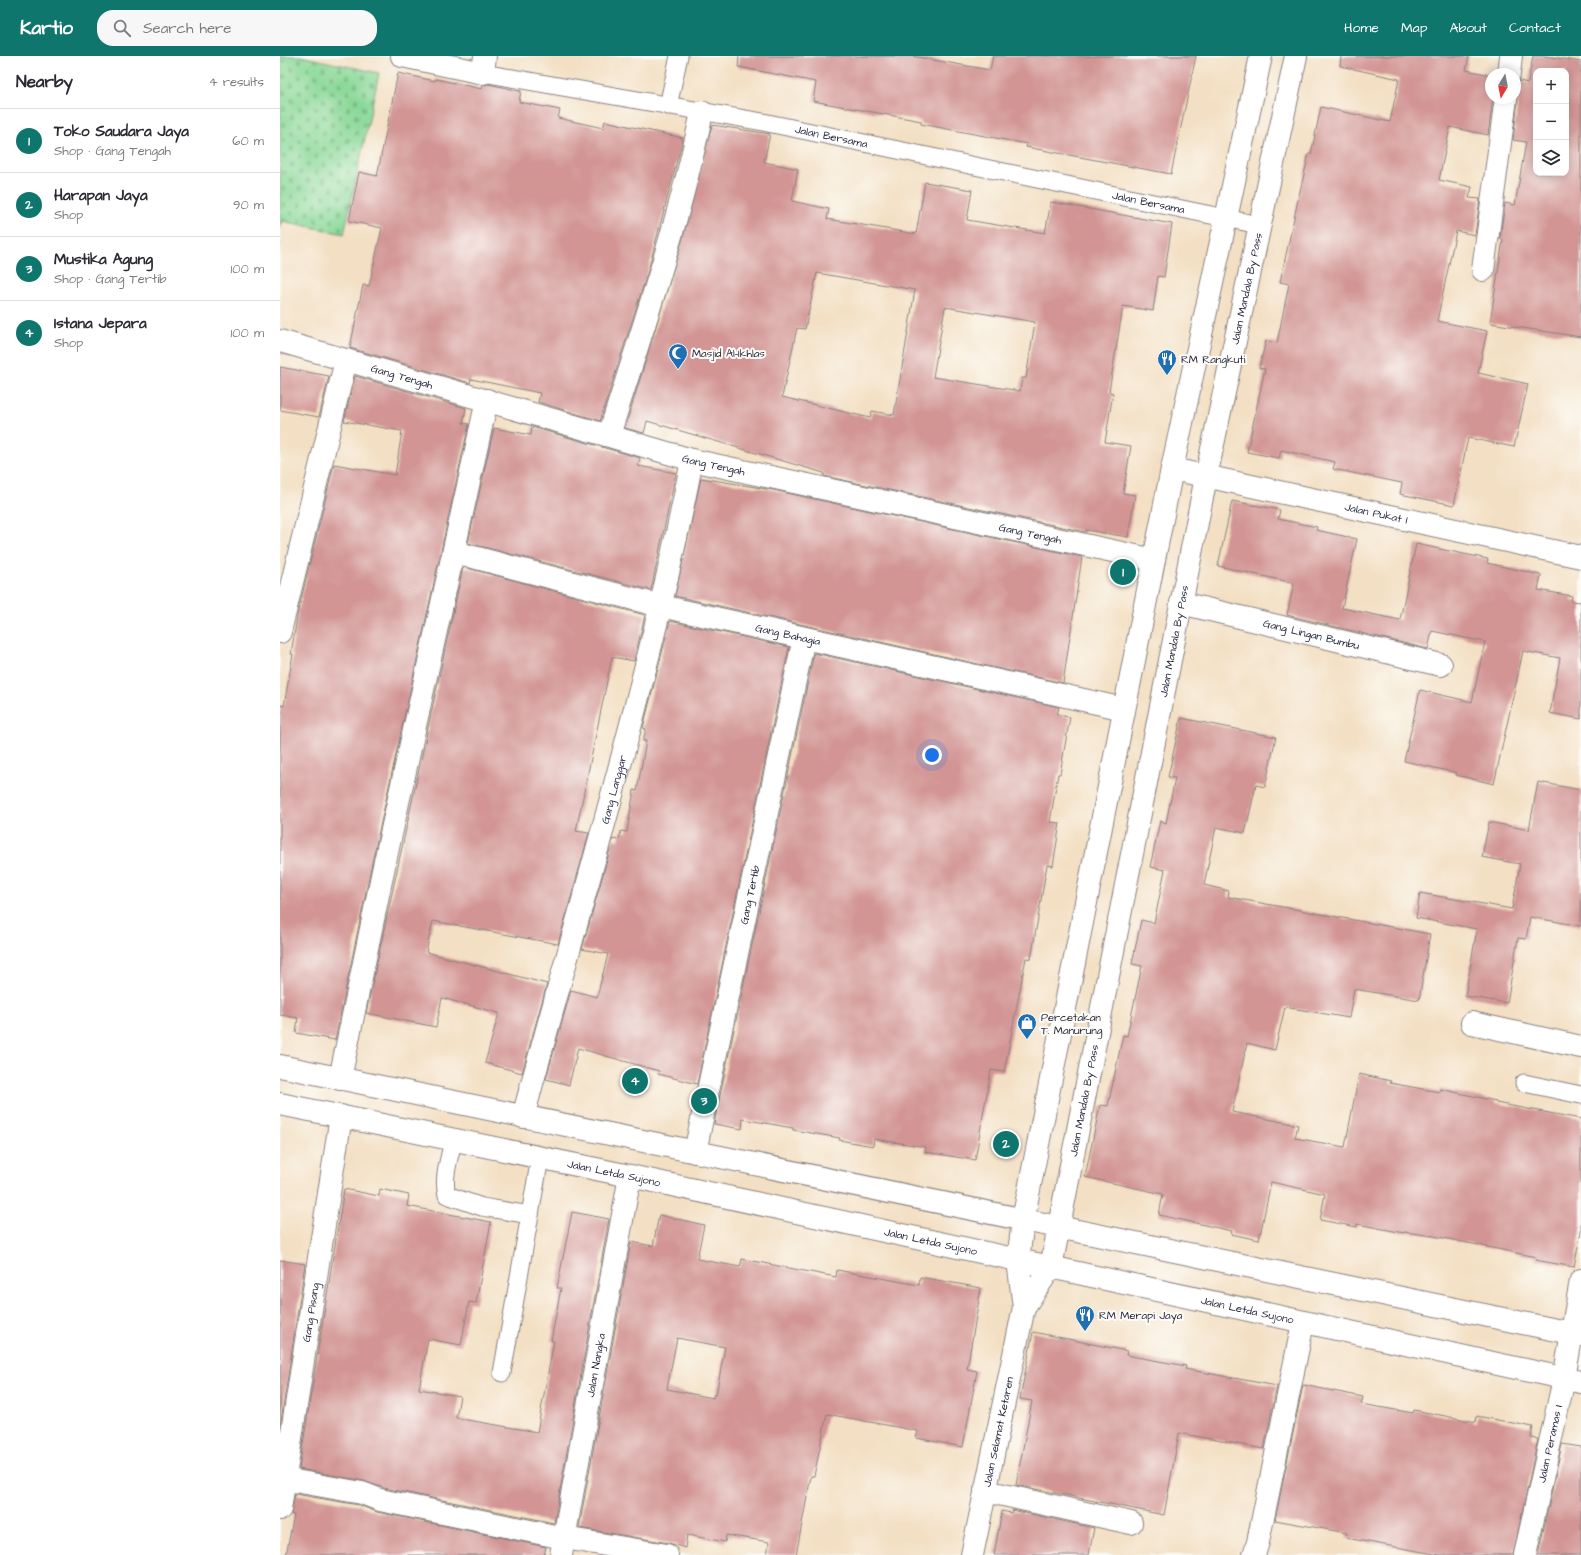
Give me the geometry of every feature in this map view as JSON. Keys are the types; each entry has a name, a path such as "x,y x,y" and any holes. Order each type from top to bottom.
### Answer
{"main road":[{"name":"Jalan Bersama","path":"402,56 484,64"},
{"path":"1023,1220 1172,469 1261,56"},
{"name":"Jalan Mandala By Pass","path":"1059,1227 1206,477 1296,56"},
{"path":"1510,68 1511,56"},
{"path":"1484,270 1505,104"},
{"path":"609,435 661,271 691,166 702,112"},
{"name":"Gang Tengah","path":"280,341 692,460 1154,560"},
{"path":"280,632 346,360"},
{"path":"340,1079 384,866 487,400"},
{"name":"Gang Langgar","path":"523,1117 632,723 674,552 692,460"},
{"name":"Jalan Pukat I","path":"1172,469 1581,557"},
{"name":"Gang Bahagia","path":"454,552 661,606 1124,709"},
{"name":"Gang Lingan Bumbu","path":"1181,603 1441,665"},
{"name":"Gang Tertib","path":"695,1152 804,638"},
{"path":"1472,1023 1581,1047"},
{"path":"280,1066 1576,1334"},
{"name":"Jalan Letda Sujono","path":"280,1104 630,1176 1573,1381"},
{"name":"Gang Pisang","path":"280,1509 341,1116"},
{"name":"Jalan Nangka","path":"563,1547 630,1176"},
{"name":"Jalan Selamat Ketaren","path":"972,1555 1024,1307 1018,1261 1023,1220"},
{"name":"Jalan Selamat Ketaren","path":"1024,1307 1051,1267 1059,1227"},
{"name":"Jalan Peramas I","path":"1525,1555 1573,1381 1581,1280"},
{"path":"1254,1555 1258,1542 1303,1322"},
{"path":"284,1479 362,1494 380,1500 563,1547 667,1555"},
{"path":"985,1491 1130,1523"}],"lane":[{"path":"668,106 679,56"},
{"name":"Jalan Bersama","path":"484,64 668,106 763,122 1259,225"},
{"path":"1524,1083 1581,1095"},
{"path":"454,1140 447,1172 445,1188 447,1195 482,1207 530,1214"},
{"path":"502,1373 540,1158"}],"green space":[{"path":"280,56 300,56 379,73 344,234 282,221 280,230"}],"building":[{"path":"739,56 911,56 990,70 993,56 1196,56 1171,174 1026,147 1027,144 921,124 921,121 813,101 816,82 738,67"},
{"path":"1341,56 1469,56 1466,70 1485,74 1485,104 1492,104 1488,135 1450,127 1439,180 1472,187 1469,198 1480,199 1475,235 1456,231 1437,321 1487,331 1478,373 1528,384 1514,447 1468,438 1454,505 1400,494 1402,483 1333,469 1335,462 1281,450 1279,458 1247,452 1265,369 1259,368 1266,341 1277,343 1289,284 1280,282 1300,191 1309,154 1311,154 1321,107 1390,122 1399,79 1340,66"},
{"path":"1533,56 1545,56 1581,62 1581,337 1490,323 1503,239 1500,239 1505,203 1515,205 1526,142 1513,140 1518,104 1521,104 1521,81 1528,83"},
{"path":"398,73 435,81 436,79 482,89 483,85 488,84 521,91 519,102 560,110 558,118 603,128 605,121 683,138 648,271 600,421 538,402 540,393 471,379 470,383 350,348 363,285 369,286 382,228 349,221 359,172 377,176"},
{"path":"712,125 770,134 764,162 798,169 792,201 829,209 827,219 916,234 925,182 972,190 967,220 1045,233 1051,202 1172,224 1164,277 1158,276 1153,311 1123,306 1109,392 1113,393 1105,442 1131,446 1123,493 1135,495 1128,537 1086,530 1086,532 824,476 824,473 647,421 644,433 625,428 683,238","holes":["817,273 915,290 894,415 872,411 870,418 782,397 797,328 805,329","945,307 1035,322 1026,378 1022,378 1020,391 933,377"]},
{"path":"280,367 329,376 319,417 280,410"},
{"path":"355,376 466,408 463,423 469,424 372,863 335,1040 296,1033 298,1018 280,1015 280,705 284,706 293,654 291,654 298,612 334,464 395,475 402,431 344,421"},
{"path":"532,427 640,458 638,466 676,473 651,590 468,543 494,428 531,435"},
{"path":"701,478 773,490 1082,557 1063,683 675,596"},
{"path":"1232,501 1280,510 1278,519 1317,527 1316,530 1357,539 1342,608 1400,620 1416,544 1488,559 1487,563 1541,575 1538,590 1572,596 1571,601 1581,602 1581,719 1550,713 1560,658 1523,651 1494,784 1456,775 1457,773 1404,761 1420,690 1472,702 1485,642 1432,631 1428,649 1287,615 1294,583 1218,566"},
{"path":"463,567 645,615 634,661 612,657 576,831 589,833 558,944 433,921 426,952 547,984 522,1073 485,1063 499,1013 442,998 436,1027 366,1013"},
{"path":"670,621 789,647 697,1084 658,1074 659,1071 578,1048 569,1085 546,1079 571,990 597,997 608,954 582,949 613,839 619,840 621,831 627,832 634,790 637,791 646,741 643,741 646,729 643,728"},
{"path":"814,653 1059,707 1057,715 1070,717 1050,822 1060,823 1053,866 1047,865 1031,959 1026,958 1004,1072 991,1070 975,1160 925,1152 926,1147 874,1139 873,1146 839,1140 840,1138 793,1130 793,1128 743,1119 742,1129 714,1124"},
{"path":"1181,718 1276,737 1265,787 1256,785 1245,833 1216,827 1204,885 1229,891 1228,897 1430,934 1419,1000 1354,989 1349,1018 1285,1007 1275,1050 1247,1043 1232,1112 1298,1125 1295,1138 1345,1147 1359,1074 1391,1081 1390,1083 1439,1092 1440,1089 1496,1101 1496,1103 1581,1119 1581,1231 1574,1267 1535,1260 1536,1257 1434,1236 1404,1233 1357,1224 1357,1227 1320,1220 1325,1194 1271,1182 1259,1240 1231,1234 1232,1231 1159,1215 1163,1194 1085,1177 1100,1105 1108,1106 1123,1035 1127,1036 1142,966 1132,964 1141,920 1154,923 1165,870 1150,867 1160,821 1166,823 1175,778 1168,777"},
{"path":"1538,782 1581,790 1581,926 1530,917 1526,939 1518,938 1507,1003 1465,996 1477,929 1416,918 1420,893 1512,909 1520,864 1482,857 1489,822 1529,830"},
{"path":"344,1189 379,1196 380,1189 409,1195 407,1206 491,1222 476,1303 469,1302 461,1345 428,1339 419,1389 460,1396 456,1418 537,1432 554,1341 551,1341 561,1288 557,1288 572,1212 609,1219 554,1523 384,1488 364,1481 299,1469"},
{"path":"659,1215 704,1225 697,1259 740,1267 742,1259 836,1277 837,1270 919,1285 920,1277 981,1288 967,1369 977,1371 963,1447 916,1438 918,1431 827,1414 814,1476 811,1476 796,1555 767,1555 769,1542 726,1535 725,1542 687,1535 685,1548 669,1543 579,1528 631,1242 653,1246","holes":["677,1338 725,1347 716,1395 714,1394 713,1398 667,1389"]},
{"path":"280,1260 305,1264 280,1428"},
{"path":"1033,1332 1127,1351 1126,1355 1186,1366 1185,1369 1277,1386 1264,1449 1179,1433 1164,1515 1016,1485 1032,1401 1020,1399"},
{"path":"1303,1385 1363,1397 1361,1404 1413,1413 1414,1410 1476,1422 1477,1416 1533,1427 1531,1438 1538,1439 1513,1555 1440,1555 1346,1538 1347,1533 1275,1520"},
{"path":"1562,1444 1581,1447 1581,1555 1538,1555"},
{"path":"295,1494 359,1505 377,1512 546,1547 544,1555 286,1555 294,1515 291,1514"},
{"path":"1012,1510 1094,1528 1089,1555 994,1555 1002,1511 1011,1513"}],"place":[{"name":"Masjid Al-Ikhlas","path":"678,370"},
{"name":"RM Rangkuti","path":"1167,376"},
{"name":"Toko Saudara Jaya","path":"1123,572"},
{"name":"Percetakan T. Manurung","path":"1027,1040"},
{"name":"Istana Jepara","path":"635,1081"},
{"name":"Mustika Agung","path":"704,1101"},
{"name":"Harapan Jaya","path":"1006,1144"},
{"name":"RM Merapi Jaya","path":"1085,1332"}]}
